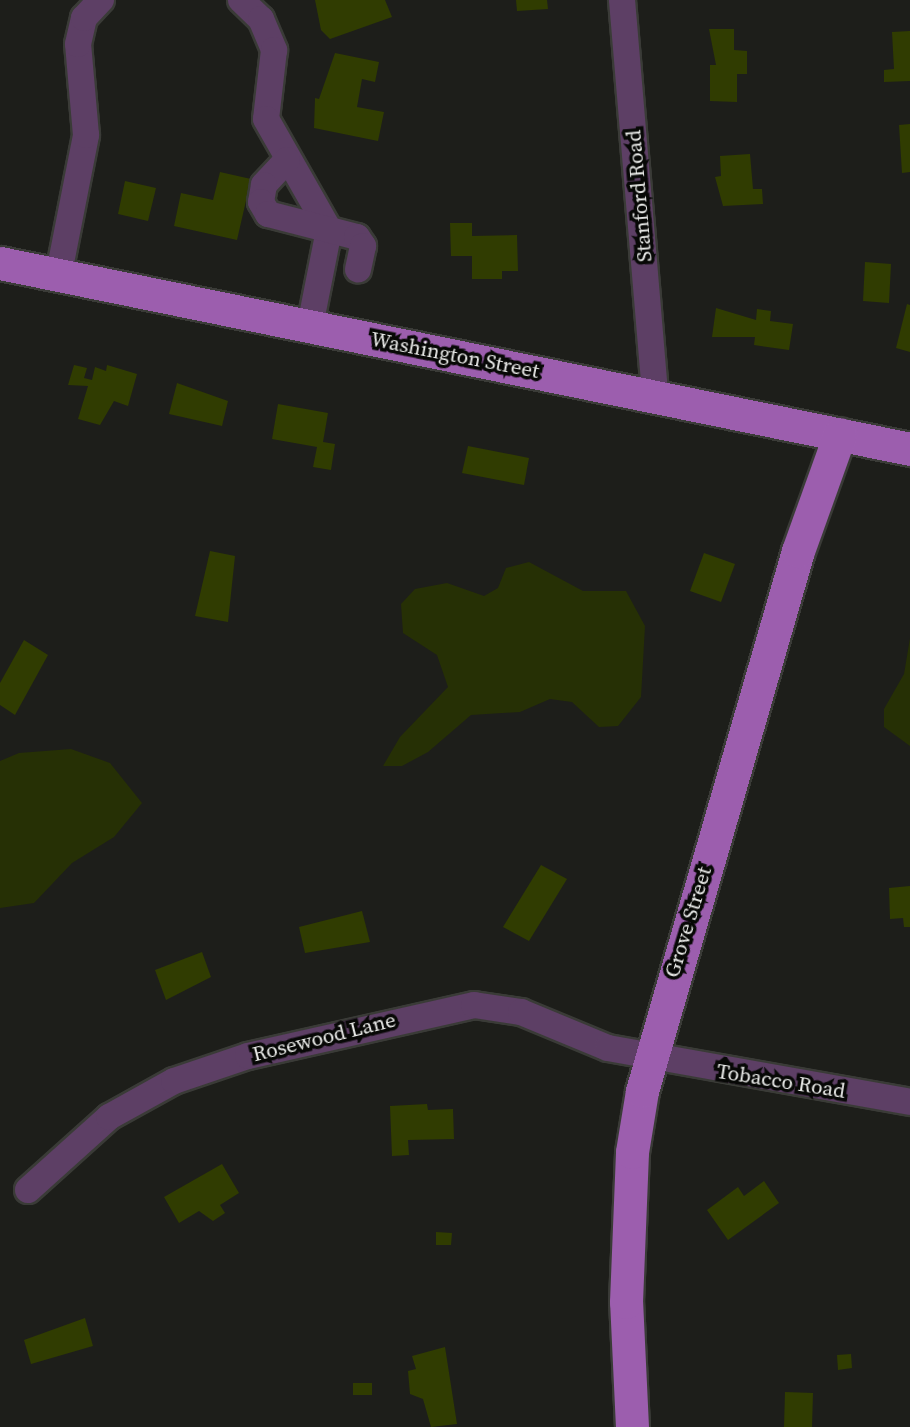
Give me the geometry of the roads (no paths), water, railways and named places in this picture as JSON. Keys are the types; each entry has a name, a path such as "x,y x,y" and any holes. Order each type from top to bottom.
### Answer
{"main road":[{"name":"Washington Street","path":"0,263 655,393 910,449"},
{"name":"Grove Street","path":"632,1427 626,1302 632,1152 652,1057 783,603 840,434"}],"street":[{"path":"59,273 86,135 78,44 84,18 101,0"},
{"path":"241,0 261,19 274,50 266,119 287,160 324,212 329,230 310,326"},
{"name":"Stanford Road","path":"622,0 655,393"},
{"path":"287,160 264,185 261,202 268,214 357,237 363,246 358,269"},
{"name":"Rosewood Lane","path":"28,1190 109,1117 174,1081 248,1056 427,1012 496,1006 608,1048 652,1057"},
{"name":"Tobacco Road","path":"652,1057 910,1102"}]}
